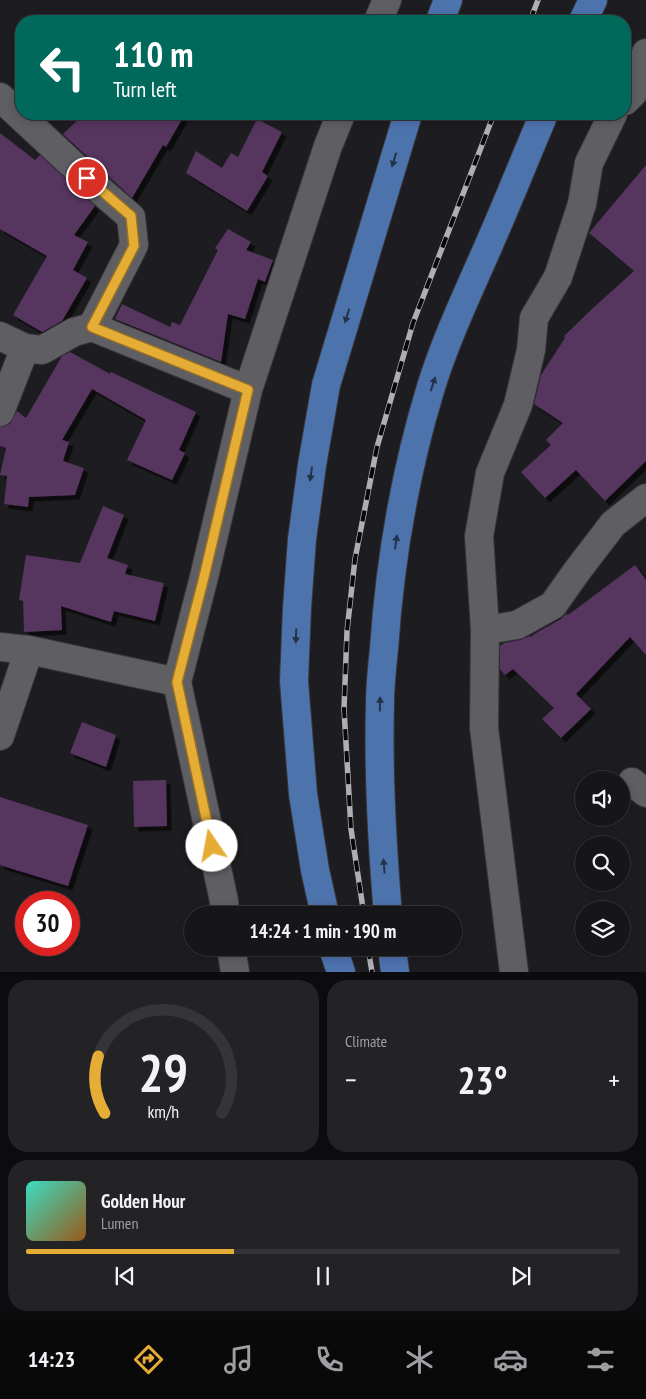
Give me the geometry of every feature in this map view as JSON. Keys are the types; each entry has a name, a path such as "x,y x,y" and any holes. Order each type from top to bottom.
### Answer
{"main road":[{"path":"442,15 448,0"},
{"path":"587,15 593,0"},
{"path":"323,906 314,870 303,794 294,681 302,539 312,465 326,385 406,120"},
{"path":"387,906 380,791 380,701 386,620 398,530 412,458 432,386 455,322 542,120"},
{"path":"336,956 341,972"},
{"path":"393,956 395,972"}],"street":[{"path":"381,15 387,0"},
{"path":"635,102 646,53"},
{"path":"0,98 15,112"},
{"path":"24,120 131,216 134,246 92,327"},
{"path":"224,906 177,682 248,390 328,146 339,120"},
{"path":"514,972 484,728 485,630 479,536 490,473 518,405 531,350 534,318 558,277 582,204 589,163 610,120"},
{"path":"0,336 25,348 42,350 74,332 92,327 248,390"},
{"path":"0,412 25,348"},
{"path":"485,630 517,625 553,605 577,570 613,524 646,498"},
{"path":"0,647 29,650 177,682"},
{"path":"0,736 29,650"},
{"path":"232,956 235,972"}],"building":[{"path":"78,120 182,120 166,147 163,145 132,198 63,134"},
{"path":"256,120 282,132 262,172 268,176 247,211 186,173 196,151 222,168 231,153 238,157"},
{"path":"0,133 35,160 40,155 95,206 74,235 88,242 73,270 87,278 62,321 42,332 13,315 47,256 0,229"},
{"path":"646,165 646,461 605,501 576,470 545,498 521,472 551,445 546,440 563,423 534,404 541,375 565,338 564,336 634,271 589,233"},
{"path":"228,229 251,242 246,250 273,260 265,282 258,279 245,319 228,314 221,362 115,319 122,304 170,327 172,322 180,325 218,250 215,248"},
{"path":"70,352 110,374 111,372 196,412 179,450 185,453 172,480 127,460 146,420 92,389 62,440 69,442 63,461 84,468 75,495 29,497 28,507 4,504 7,476 0,475 6,448 0,446 0,427 10,424 17,411 26,418 62,356"},
{"path":"103,506 124,515 107,558 128,565 125,574 164,583 155,621 114,611 111,622 61,606 62,630 24,632 23,601 19,600 26,555 80,563"},
{"path":"635,565 646,580 646,655 630,637 576,694 591,709 561,738 542,719 554,708 513,669 505,675 500,669 500,646 504,643 531,637 566,614 568,615"},
{"path":"82,722 116,735 106,767 70,753"},
{"path":"166,780 167,826 134,827 133,781"},
{"path":"0,797 88,825 68,886 0,865"}],"railway":[{"path":"532,15 538,0"},
{"path":"363,906 351,829 344,709 347,631 355,559 377,447 413,323 492,120"},
{"path":"369,956 372,972"}],"route":[{"path":"87,178 131,216 134,246 92,327 248,390 177,682 212,846"}]}
